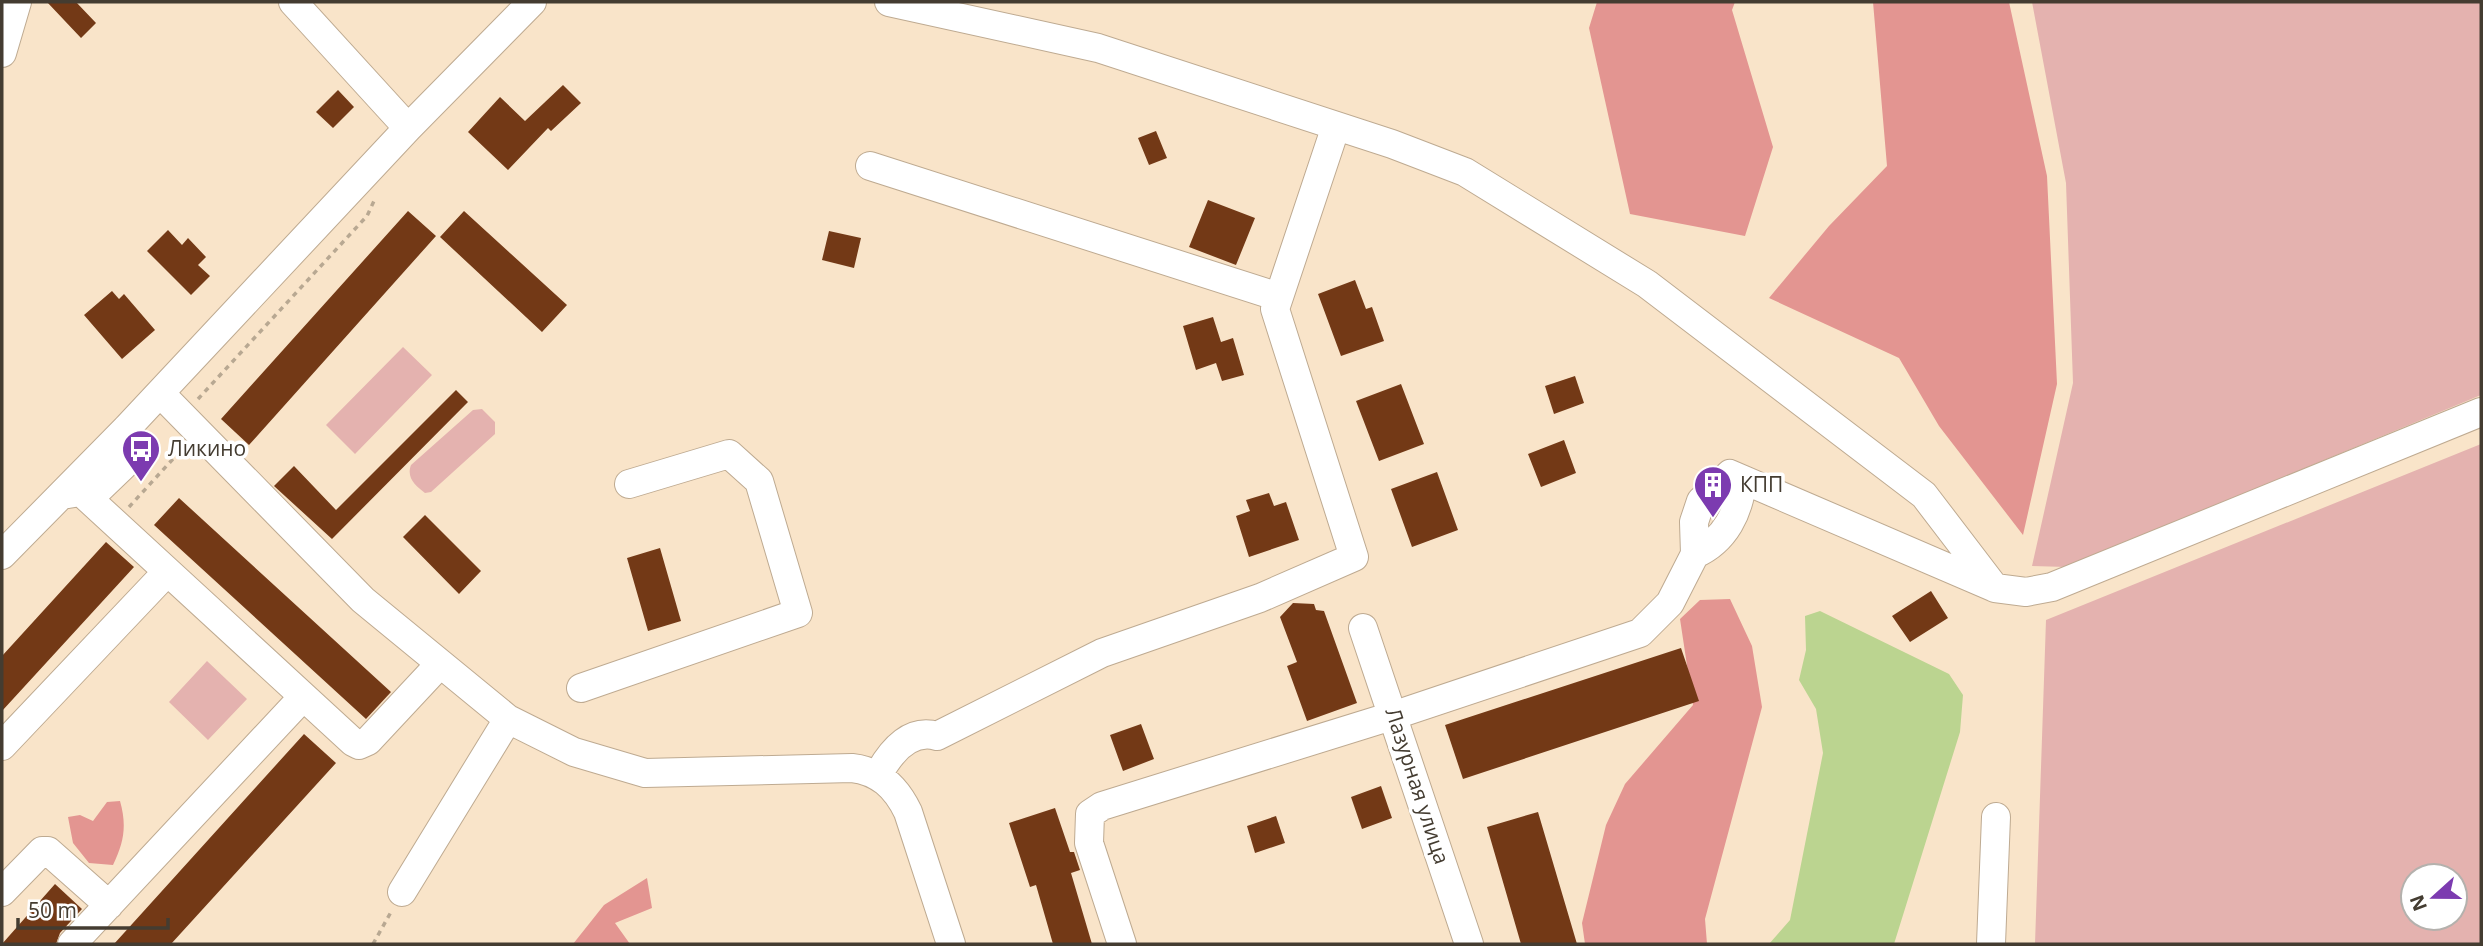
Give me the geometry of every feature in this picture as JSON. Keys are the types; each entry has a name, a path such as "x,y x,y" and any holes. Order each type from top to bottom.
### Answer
{"street":[{"path":"2,53 17,2"},
{"path":"293,2 408,128"},
{"path":"2,555 68,495 127,428 408,128 531,2"},
{"path":"889,2 1098,48 1336,126 1465,172 1647,284 1924,495 1995,588"},
{"path":"878,775 890,754 907,740 926,733 937,736 1102,653 1260,598 1354,557 1275,309 1336,126"},
{"path":"870,166 1279,297"},
{"path":"160,393 363,600 508,719 574,752 645,772 852,768 878,775 897,793 908,812 951,944"},
{"path":"1122,944 1089,843 1090,814 1102,806 1395,715 1640,633 1656,621 1670,603 1695,554 1713,543 1731,522 1736,477 1995,588 2026,592 2052,587 2481,412"},
{"path":"582,688 798,613 759,481 729,454 629,484"},
{"path":"68,495 114,523 359,745 368,741 439,665"},
{"path":"2,746 167,572"},
{"name":"Лазурная улица","path":"1363,628 1395,715 1469,944"},
{"path":"72,944 303,696"},
{"path":"402,891 508,719"},
{"path":"1991,944 1996,817"},
{"path":"2,892 42,851 48,851 109,905"}],"path":[{"path":"114,523 186,444"},
{"path":"373,944 402,891"}],"shaded area":[{"path":"1597,2 1735,2 1732,10 1773,147 1745,236 1630,214 1589,28"},
{"path":"1873,2 2009,2 2047,176 2057,384 2023,535 1939,426 1899,358 1769,298 1829,226 1887,166"},
{"path":"2032,2 2481,2 2481,395 2067,567 2032,566 2073,383 2066,183"},
{"path":"403,347 432,375 355,454 326,425"},
{"path":"482,409 495,422 495,434 431,492 425,493 411,478 411,465 473,410"},
{"path":"2481,444 2481,944 2035,944 2046,620"},
{"path":"1730,599 1752,646 1762,707 1705,919 1707,944 1585,944 1582,923 1606,825 1625,784 1693,705 1680,619 1700,600"},
{"path":"1820,611 1949,674 1963,695 1960,732 1894,944 1769,944 1790,920 1823,753 1816,709 1799,680 1806,650 1805,616"},
{"path":"207,661 247,699 208,740 169,702"},
{"path":"120,801 123,834 113,865 89,863 73,843 68,817 80,815 93,821 107,802"},
{"path":"647,878 652,908 615,923 630,944 573,944 604,905"}],"building":[{"path":"47,2 76,2 96,23 81,38"},
{"path":"563,85 581,103 551,131 548,128 508,170 468,132 500,97 525,121"},
{"path":"338,90 354,107 333,128 316,112"},
{"path":"1156,131 1167,158 1149,165 1138,138"},
{"path":"1208,200 1255,218 1236,265 1189,247"},
{"path":"408,211 436,236 249,445 221,419"},
{"path":"464,211 567,305 542,332 440,237"},
{"path":"168,230 182,245 188,238 206,257 198,265 210,276 191,295 147,251"},
{"path":"829,231 861,238 854,268 822,260"},
{"path":"1355,280 1366,309 1372,307 1384,341 1341,356 1318,294"},
{"path":"112,291 119,299 124,294 155,330 122,359 84,315"},
{"path":"1213,317 1221,342 1233,338 1244,375 1222,381 1216,363 1196,370 1183,326"},
{"path":"1575,376 1584,403 1554,414 1545,386"},
{"path":"1401,384 1424,444 1379,461 1356,401"},
{"path":"456,390 468,402 332,539 274,486 294,466 336,510"},
{"path":"1564,440 1576,473 1541,487 1528,454"},
{"path":"1437,472 1458,530 1412,547 1391,489"},
{"path":"1269,493 1274,506 1286,502 1299,540 1249,557 1236,516 1250,511 1246,500"},
{"path":"179,498 391,692 366,719 154,525"},
{"path":"425,515 481,571 459,594 403,537"},
{"path":"106,542 134,567 2,711 2,656"},
{"path":"660,548 681,621 648,631 627,558"},
{"path":"1931,591 1948,618 1910,642 1892,616"},
{"path":"1293,603 1314,604 1316,610 1324,611 1357,703 1307,721 1287,666 1297,662 1280,617"},
{"path":"1681,648 1699,701 1463,779 1445,725"},
{"path":"1141,724 1154,759 1123,771 1110,735"},
{"path":"304,734 336,763 171,944 114,944"},
{"path":"1381,786 1392,818 1362,829 1351,797"},
{"path":"1055,808 1070,852 1074,852 1080,870 1071,873 1092,944 1053,944 1036,885 1030,887 1009,823"},
{"path":"1538,812 1577,944 1521,944 1487,827"},
{"path":"1276,816 1285,843 1255,853 1247,826"},
{"path":"55,884 82,909 60,933 56,944 2,944"}],"place":[{"name":"Ликино","path":"141,483"},
{"name":"КПП","path":"1713,519"}]}
